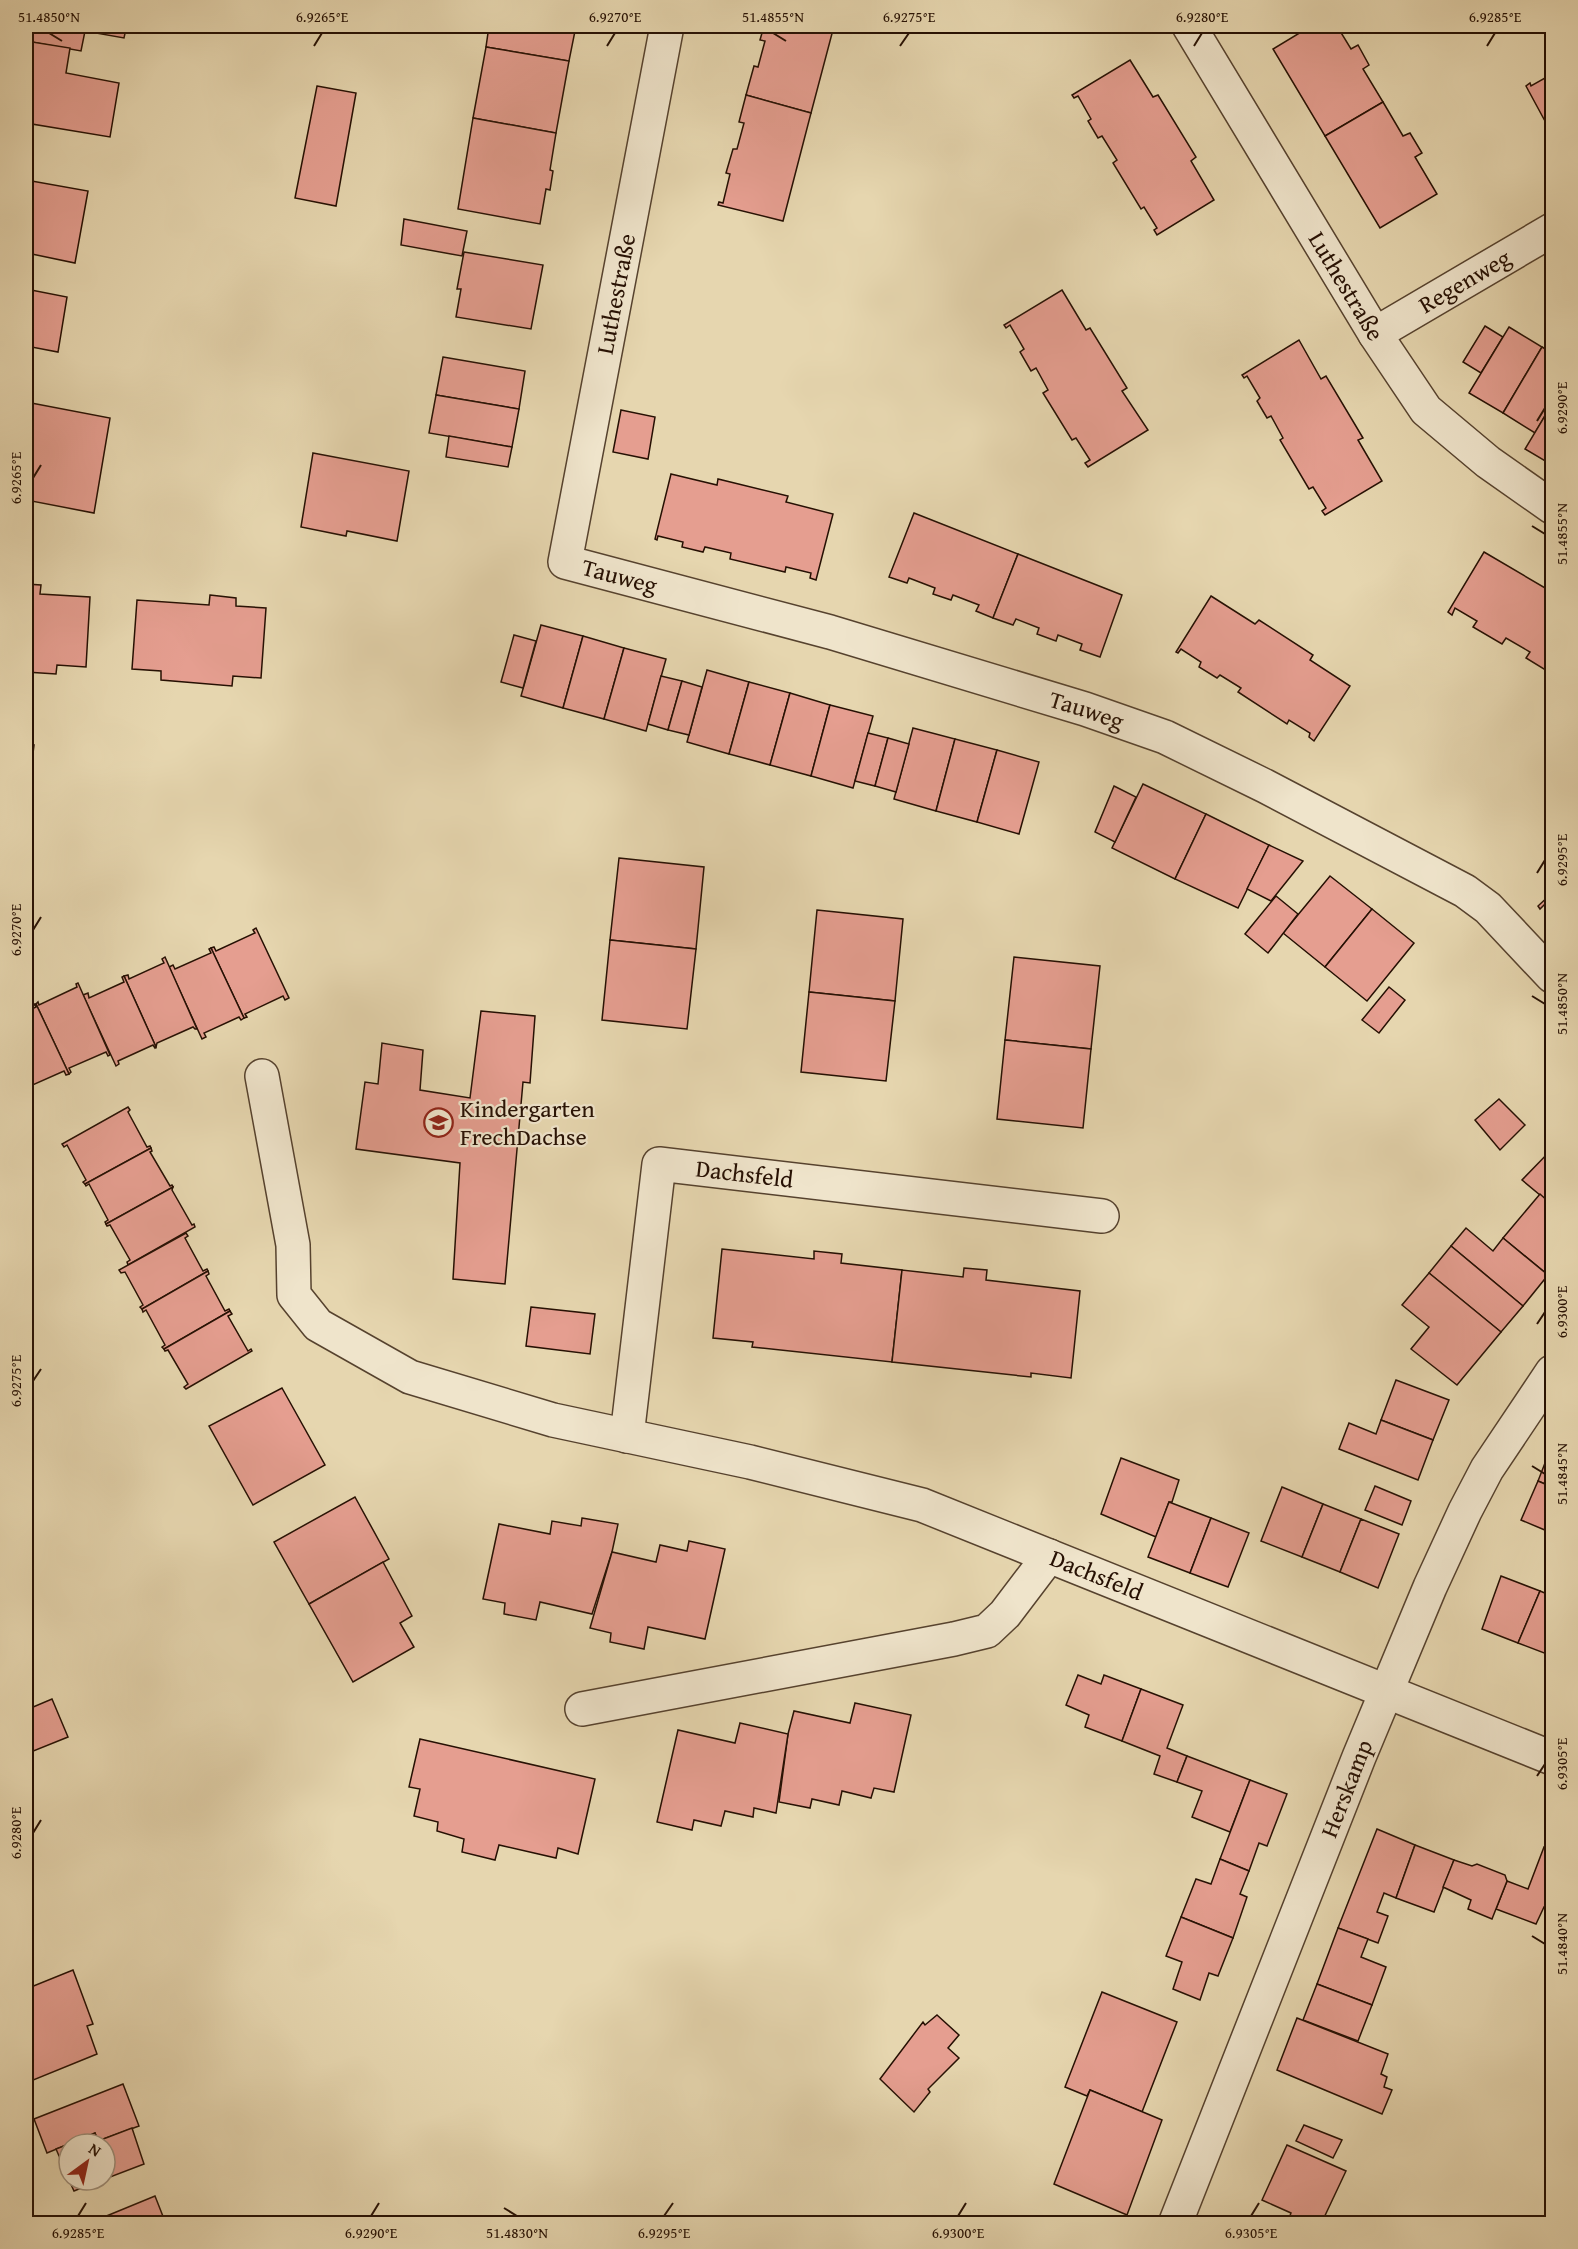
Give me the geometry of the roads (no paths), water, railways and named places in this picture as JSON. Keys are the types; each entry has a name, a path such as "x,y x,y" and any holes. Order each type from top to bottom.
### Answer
{"street":[{"name":"Luthestraße","path":"565,562 667,26"},
{"name":"Luthestraße","path":"1188,26 1375,334 1426,410 1488,462 1552,507"},
{"name":"Regenweg","path":"1375,334 1552,230"},
{"name":"Tauweg","path":"565,562 830,632 1085,709 1165,737 1265,786 1465,891 1495,915 1552,976"},
{"name":"Dachsfeld","path":"262,1076 293,1245 294,1295 318,1325 410,1377 552,1420 750,1462 922,1505 1552,1758"},
{"name":"Dachsfeld","path":"627,1436 659,1164 1102,1216"},
{"name":"Herskamp","path":"1175,2223 1359,1757 1430,1587 1487,1468 1552,1372"},
{"path":"582,1709 987,1631 1005,1614 1048,1556"}],"place":[{"name":"Kindergarten FrechDachse","path":"439,1123"}]}
